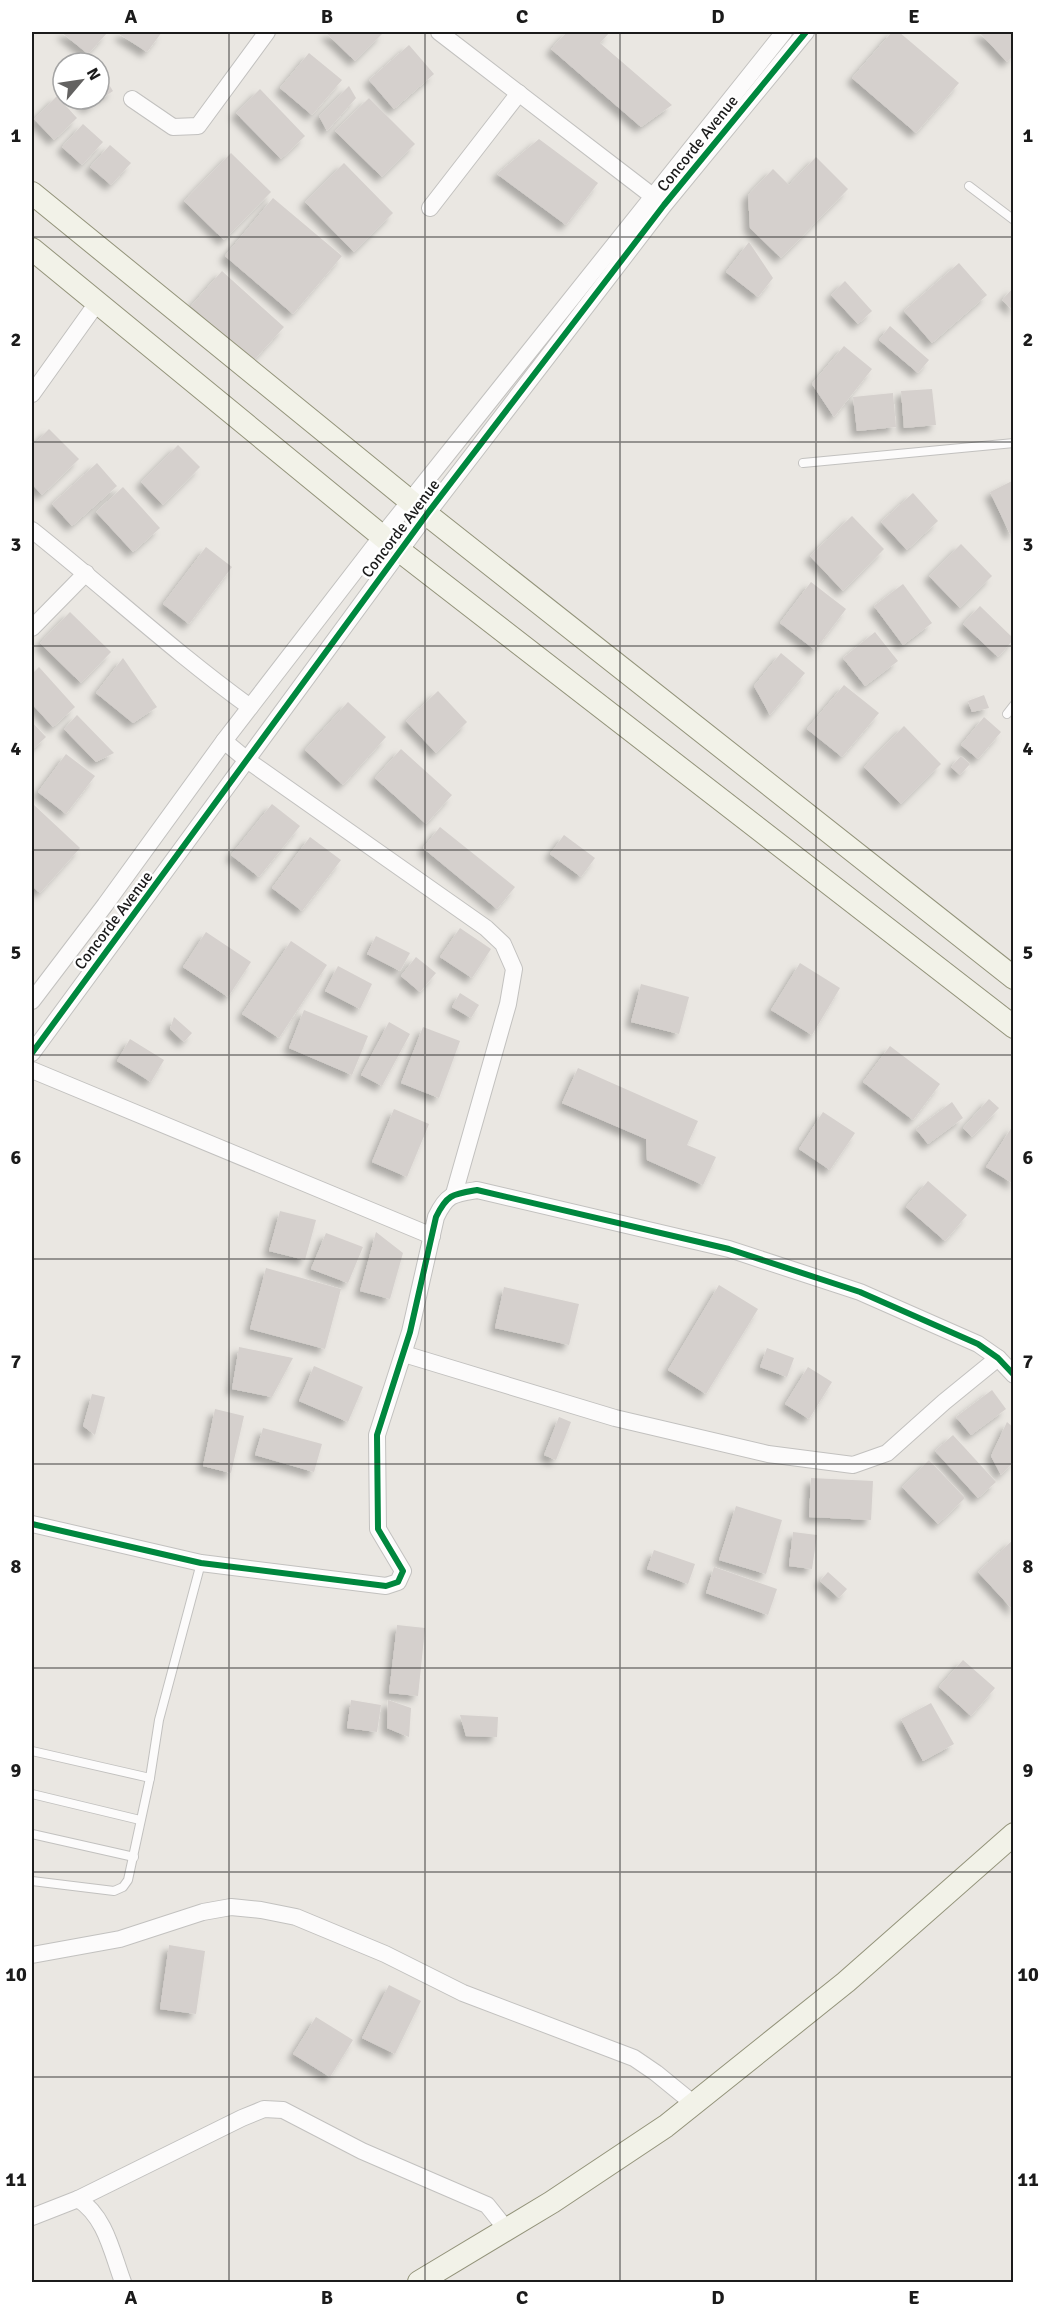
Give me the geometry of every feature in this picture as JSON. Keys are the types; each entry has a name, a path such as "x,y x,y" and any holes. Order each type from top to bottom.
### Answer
{"main road":[{"path":"32,193 418,507 1014,978"},
{"path":"32,249 400,551 1014,1027"},
{"path":"419,2283 666,2126 846,1982 1014,1834"}],"street":[{"path":"132,99 173,127 198,126 267,32"},
{"path":"438,32 658,200"},
{"name":"Concorde Avenue","path":"32,1000 105,905 224,741 382,536 418,507 658,200 784,32"},
{"name":"Concorde Avenue","path":"658,200 806,32"},
{"path":"430,208 519,93"},
{"path":"32,394 97,303"},
{"name":"Concorde Avenue","path":"32,1053 400,551 418,507"},
{"path":"32,530 199,670 250,707"},
{"path":"32,628 86,573"},
{"path":"224,741 247,760 486,928 503,944 514,969 508,1004 453,1194"},
{"path":"32,1070 432,1236"},
{"path":"32,1524 201,1563 386,1586 398,1582 403,1571 378,1529 377,1434 404,1354 436,1217 443,1202 453,1194 477,1190 729,1250 860,1292 978,1344 998,1358 1014,1375"},
{"path":"404,1354 615,1418 768,1454 853,1465 887,1453 998,1358"},
{"path":"32,1955 120,1940 203,1912 231,1907 296,1917 385,1954 463,1993 634,2058 693,2104"},
{"path":"32,2217 78,2199 264,2109 283,2110 362,2151 487,2205 507,2229"},
{"path":"78,2199 99,2217 123,2283"}],"lane":[{"path":"969,186 1014,220"},
{"path":"803,463 1014,443"},
{"path":"1007,714 1014,705"},
{"path":"32,1881 114,1891 123,1887 128,1880 150,1778 159,1720 201,1563"},
{"path":"32,1751 150,1778"},
{"path":"32,1794 140,1820"},
{"path":"32,1834 134,1857"}],"building":[{"path":"61,32 108,32 91,51 84,51"},
{"path":"122,32 162,32 147,52 119,34"},
{"path":"325,32 384,32 355,61"},
{"path":"567,32 610,32 600,43 672,105 641,127 551,49"},
{"path":"892,32 899,32 959,83 916,133 852,78"},
{"path":"979,32 1014,32 1014,55 1007,62"},
{"path":"409,45 434,74 394,109 369,80"},
{"path":"309,53 342,80 312,115 280,88"},
{"path":"349,86 356,98 327,131 319,116"},
{"path":"260,89 305,136 281,159 236,113"},
{"path":"369,98 415,144 382,177 335,131"},
{"path":"51,102 51,111 71,111 77,118 54,140 34,119"},
{"path":"83,124 103,142 82,165 62,147"},
{"path":"539,139 598,183 566,225 497,174"},
{"path":"110,145 131,163 111,185 90,167"},
{"path":"231,153 271,192 224,240 184,201"},
{"path":"816,157 848,189 781,258 750,228 748,195 773,169 789,185"},
{"path":"344,163 393,213 354,252 305,202"},
{"path":"273,198 342,256 293,314 225,256"},
{"path":"749,242 773,278 758,297 726,272"},
{"path":"959,263 987,295 932,343 904,311"},
{"path":"222,271 284,327 253,361 191,306"},
{"path":"845,281 872,311 858,324 831,295"},
{"path":"1014,287 1014,311 1002,300"},
{"path":"890,326 929,360 918,373 879,340"},
{"path":"844,346 872,369 834,417 812,384"},
{"path":"932,389 936,425 904,428 901,391"},
{"path":"893,393 896,427 857,431 853,397"},
{"path":"49,429 79,459 42,495 32,484 32,446"},
{"path":"178,445 200,467 163,505 141,482"},
{"path":"97,463 117,486 72,526 52,504"},
{"path":"1014,480 1014,532 1010,534 990,492"},
{"path":"123,487 160,528 133,552 96,512"},
{"path":"913,493 938,521 907,550 881,522"},
{"path":"852,516 884,549 843,591 810,556"},
{"path":"961,544 992,576 960,608 929,576"},
{"path":"206,547 232,567 189,624 163,604"},
{"path":"811,582 846,609 815,650 780,623"},
{"path":"903,584 932,623 903,645 874,606"},
{"path":"980,606 1014,639 998,657 963,624"},
{"path":"70,612 111,652 81,683 40,643"},
{"path":"875,632 898,661 865,686 843,658"},
{"path":"781,653 805,673 770,715 754,686"},
{"path":"123,658 157,707 133,723 96,693"},
{"path":"39,667 75,707 53,727 32,704 32,674"},
{"path":"844,685 879,713 842,757 807,729"},
{"path":"438,691 467,722 436,753 406,721"},
{"path":"984,695 989,708 972,712 968,701"},
{"path":"348,702 386,737 343,785 305,750"},
{"path":"77,715 114,753 96,762 64,729"},
{"path":"984,717 1001,732 978,759 961,745"},
{"path":"32,722 46,737 32,750"},
{"path":"904,726 941,764 901,804 864,767"},
{"path":"401,749 452,795 426,824 375,778"},
{"path":"66,754 95,776 66,814 38,792"},
{"path":"961,756 970,764 960,775 951,767"},
{"path":"32,803 80,848 40,893 32,886"},
{"path":"272,804 300,826 259,877 231,855"},
{"path":"440,827 515,887 497,909 423,848"},
{"path":"564,835 595,858 581,877 550,854"},
{"path":"310,837 341,860 302,911 272,888"},
{"path":"460,928 491,949 472,978 440,957"},
{"path":"206,932 251,962 228,997 183,967"},
{"path":"376,936 410,953 400,971 367,954"},
{"path":"291,941 327,965 279,1038 242,1014"},
{"path":"416,957 436,973 420,992 401,976"},
{"path":"800,963 840,988 812,1035 771,1010"},
{"path":"338,966 372,984 360,1009 325,991"},
{"path":"641,984 689,997 679,1034 631,1022"},
{"path":"460,993 479,1005 471,1018 452,1007"},
{"path":"304,1010 368,1036 352,1075 289,1048"},
{"path":"174,1017 192,1033 184,1042 170,1029"},
{"path":"389,1022 410,1034 382,1086 361,1075"},
{"path":"423,1027 460,1041 439,1098 401,1083"},
{"path":"130,1039 164,1060 151,1082 117,1061"},
{"path":"890,1046 940,1084 913,1120 863,1082"},
{"path":"578,1068 698,1121 687,1145 716,1157 703,1185 647,1160 646,1139 562,1103"},
{"path":"989,1099 999,1108 972,1137 963,1128"},
{"path":"952,1102 963,1118 928,1144 916,1129"},
{"path":"394,1109 429,1124 407,1177 372,1162"},
{"path":"823,1112 855,1133 830,1170 799,1149"},
{"path":"1014,1124 1014,1184 986,1167"},
{"path":"928,1181 967,1215 945,1241 906,1207"},
{"path":"280,1211 316,1220 305,1260 269,1251"},
{"path":"376,1232 403,1253 390,1299 360,1291"},
{"path":"326,1233 363,1247 348,1283 311,1269"},
{"path":"266,1268 341,1289 325,1349 250,1329"},
{"path":"719,1285 758,1309 706,1394 668,1370"},
{"path":"504,1287 579,1304 569,1345 495,1328"},
{"path":"239,1347 293,1358 272,1397 232,1389"},
{"path":"767,1348 794,1358 787,1377 760,1367"},
{"path":"314,1366 363,1387 348,1422 299,1401"},
{"path":"808,1367 832,1382 809,1419 785,1404"},
{"path":"992,1390 1006,1409 971,1435 956,1417"},
{"path":"92,1394 105,1397 95,1435 83,1426"},
{"path":"215,1409 244,1416 231,1473 203,1466"},
{"path":"559,1417 571,1422 556,1460 544,1455"},
{"path":"1007,1422 1014,1428 1014,1461 1001,1475 991,1456"},
{"path":"263,1428 322,1444 314,1472 255,1455"},
{"path":"953,1435 996,1482 978,1498 935,1451"},
{"path":"929,1460 965,1498 938,1524 902,1487"},
{"path":"811,1478 873,1481 871,1520 809,1517"},
{"path":"736,1506 782,1520 766,1574 719,1560"},
{"path":"793,1532 817,1535 812,1569 789,1566"},
{"path":"1014,1539 1014,1611 978,1572"},
{"path":"654,1550 695,1564 688,1584 647,1569"},
{"path":"714,1567 777,1589 768,1615 706,1593"},
{"path":"828,1572 847,1589 839,1598 820,1581"},
{"path":"397,1625 425,1628 418,1696 389,1693"},
{"path":"963,1660 995,1688 971,1716 939,1687"},
{"path":"351,1700 381,1705 377,1732 347,1728"},
{"path":"388,1700 411,1708 409,1737 387,1728"},
{"path":"931,1703 954,1744 923,1761 901,1719"},
{"path":"460,1715 498,1717 497,1737 466,1736"},
{"path":"169,1945 205,1951 196,2014 160,2009"},
{"path":"389,1985 421,2001 395,2054 362,2038"},
{"path":"316,2017 353,2040 330,2077 293,2054"}],"cycle path":[{"path":"32,1053 427,514 664,205 806,32"},
{"path":"32,1524 201,1563 386,1586 398,1582 403,1571 378,1529 377,1435 410,1332 436,1217 447,1199 477,1190 729,1249 860,1292 978,1344 998,1358 1014,1375"}]}
